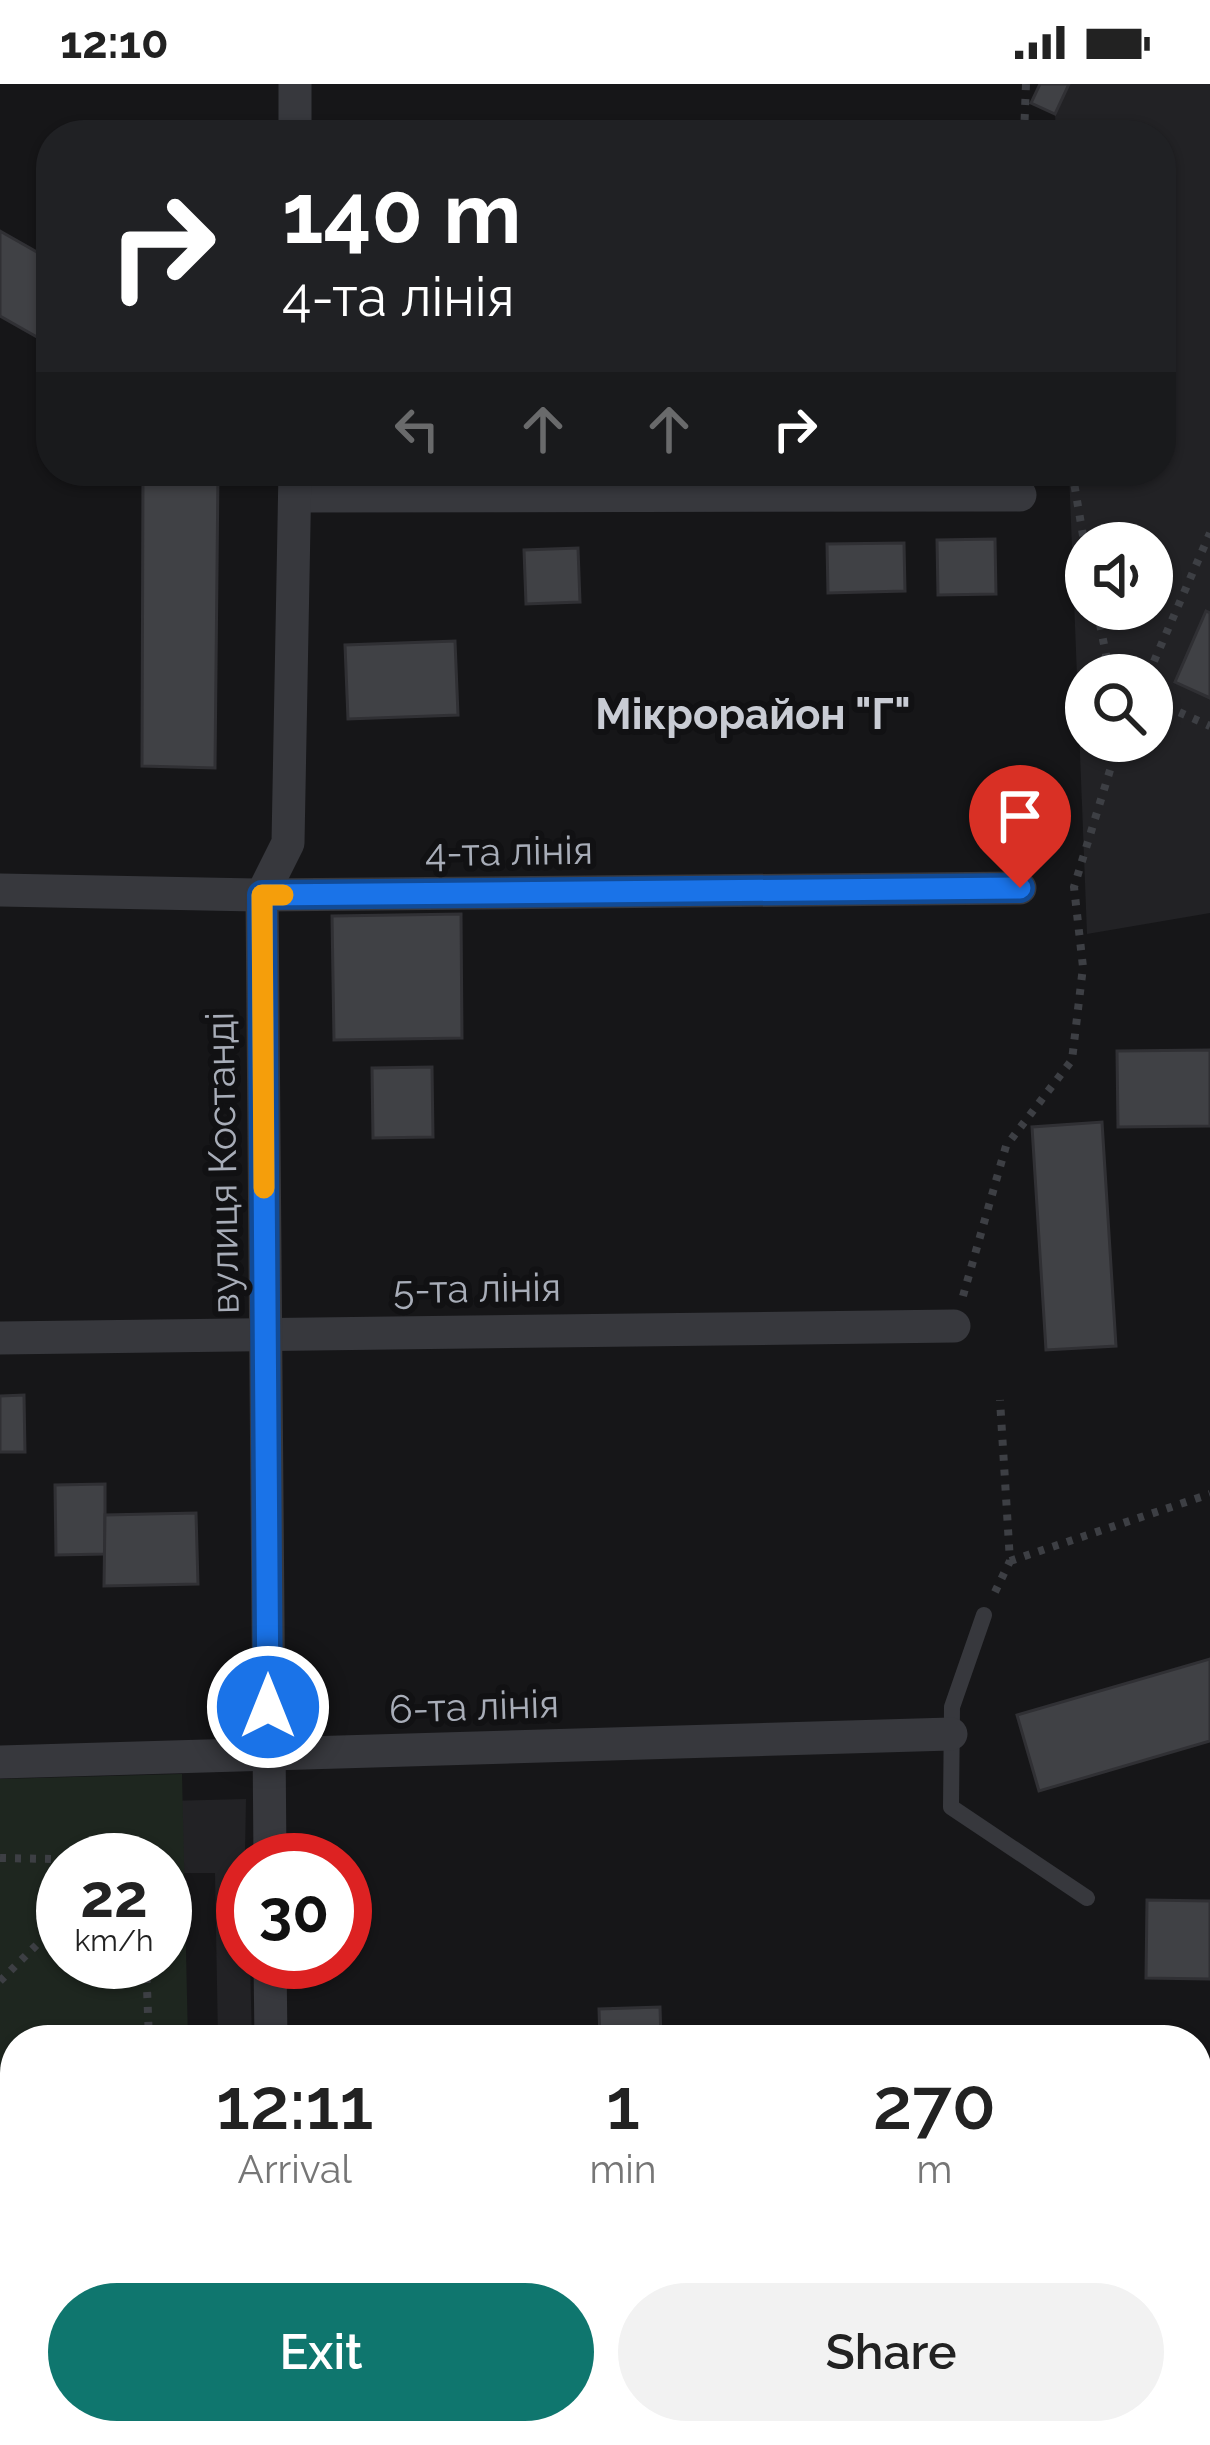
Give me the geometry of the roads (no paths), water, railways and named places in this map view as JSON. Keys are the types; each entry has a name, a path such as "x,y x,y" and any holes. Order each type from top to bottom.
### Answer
{"street":[{"path":"295,84 295,120"},
{"name":"вулиця Костанді","path":"270,1833 262,895 288,843 295,486"},
{"path":"427,486 1020,495"},
{"name":"4-та лінія","path":"0,890 262,895 1020,888"},
{"name":"5-та лінія","path":"0,1337 954,1326"},
{"name":"6-та лінія","path":"0,1762 951,1734"},
{"path":"270,1989 271,2025"}],"lane":[{"path":"984,1615 952,1707 951,1807 1087,1898"}],"district":[{"name":"Мікрорайон \"Г\"","path":"753,714"}]}
